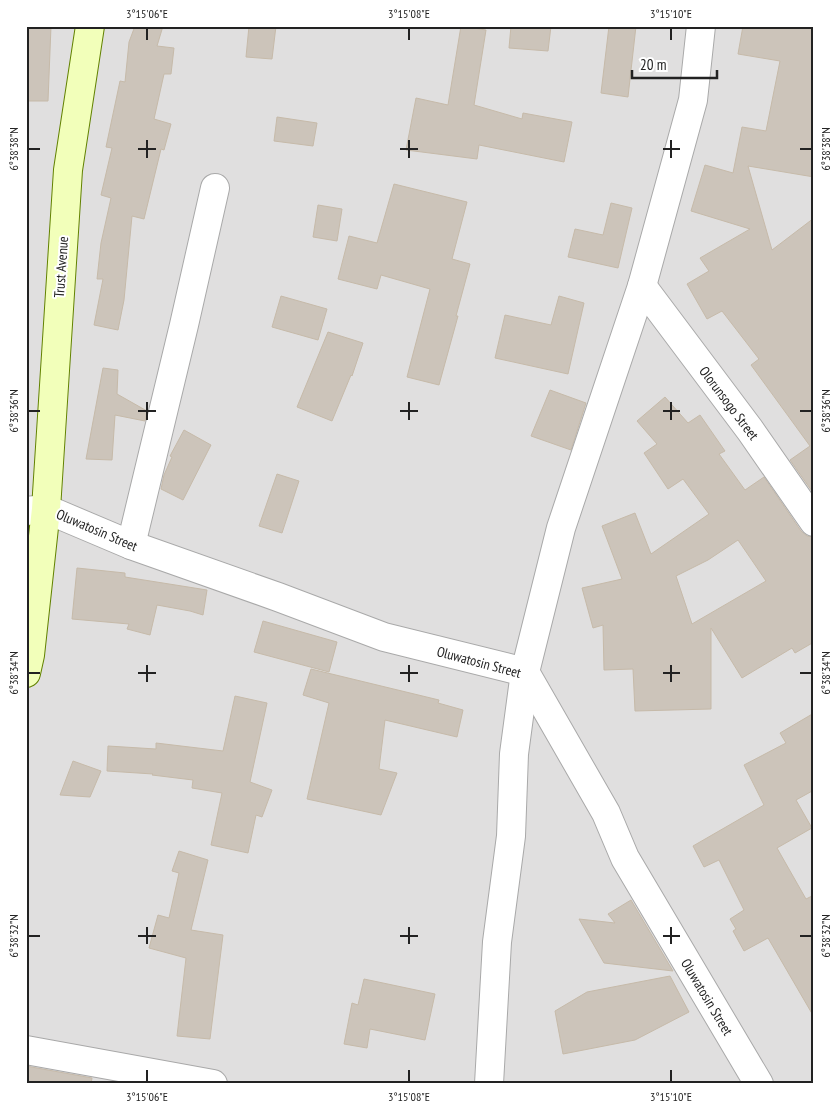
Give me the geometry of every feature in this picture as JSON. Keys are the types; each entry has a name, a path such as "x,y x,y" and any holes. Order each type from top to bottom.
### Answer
{"street":[{"name":"Trust Avenue","path":"26,673 30,655 36,510 68,170 90,26"},
{"path":"489,1084 497,942 512,836 514,754 525,672 561,528 642,286 693,100 701,26"},
{"path":"131,545 215,188"},
{"name":"Olorunsogo Street","path":"642,286 750,430 814,522"},
{"name":"Oluwatosin Street","path":"36,510 384,637 525,672 606,813 625,858 759,1084"},
{"path":"26,1050 213,1084"}],"shaded area":[{"path":"26,26 814,26 814,1084 26,1084"}],"building":[{"path":"26,26 51,26 48,101 26,101"},
{"path":"135,26 163,26 157,46 174,48 171,74 164,74 154,119 171,124 164,150 161,149 144,219 132,216 124,300 118,330 94,325 103,279 97,279 101,243 111,198 101,195 112,148 106,147 120,81 125,82 129,42"},
{"path":"249,26 276,26 272,59 246,57"},
{"path":"461,26 486,30 474,105 522,119 523,113 572,122 564,162 479,145 477,159 406,150 416,98 448,105"},
{"path":"511,26 551,26 548,51 509,48"},
{"path":"609,26 636,26 628,97 601,93"},
{"path":"743,26 814,26 814,177 748,166 772,250 814,218 814,494 790,460 810,446 751,365 759,359 722,311 707,319 687,284 709,271 700,258 750,229 691,211 705,165 733,173 742,127 766,131 780,61 738,54"},
{"path":"277,117 317,123 313,146 274,141"},
{"path":"394,184 467,202 452,259 470,264 439,385 407,377 430,289 381,275 377,289 338,279 349,236 377,243"},
{"path":"611,203 632,208 618,268 568,257 575,229 603,235"},
{"path":"318,205 342,209 337,241 313,237"},
{"path":"281,296 327,309 318,340 272,327"},
{"path":"559,296 584,303 568,374 495,358 505,315 551,325"},
{"path":"328,332 363,343 352,376 332,421 297,407"},
{"path":"103,368 118,370 117,394 147,411 145,421 115,415 112,460 86,459"},
{"path":"550,390 586,403 571,450 531,436"},
{"path":"665,397 688,423 700,415 725,451 719,454 745,490 764,477 801,531 807,536 814,537 814,642 795,653 792,648 742,678 711,628 711,709 635,711 633,669 604,670 603,625 593,628 582,588 622,579 602,526 635,513 651,554 709,514 683,479 668,489 644,453 657,444 637,421","holes":["738,540 766,581 692,624 676,576 708,560"]},
{"path":"184,430 211,445 183,500 161,489 164,475 172,457 170,456"},
{"path":"277,474 299,481 282,533 259,526"},
{"path":"77,568 125,573 125,577 207,590 203,615 157,605 150,635 127,629 129,624 72,619"},
{"path":"263,621 337,642 329,672 254,652"},
{"path":"311,669 439,700 438,703 463,710 457,737 385,720 379,769 397,773 381,815 307,799 329,703 303,695"},
{"path":"235,696 267,703 250,782 272,790 262,817 256,815 248,853 211,845 222,793 192,788 193,780 153,774 107,771 108,746 156,749 156,743 223,751"},
{"path":"814,713 814,790 796,800 812,828 777,848 806,899 814,895 814,1017 768,938 744,951 733,931 736,929 730,919 744,910 719,860 704,867 693,846 764,805 744,765 786,743 780,733"},
{"path":"73,761 101,771 90,797 60,795"},
{"path":"179,851 208,860 191,930 223,935 210,1039 177,1036 186,958 149,948 158,915 169,918 179,873 172,871"},
{"path":"631,900 673,971 604,963 579,919 615,923 608,914"},
{"path":"670,976 689,1012 635,1040 563,1054 555,1011 587,992"},
{"path":"364,979 435,994 425,1040 370,1029 367,1048 344,1044 352,1003 358,1005"},
{"path":"26,1066 92,1078 91,1084 26,1084"}]}
